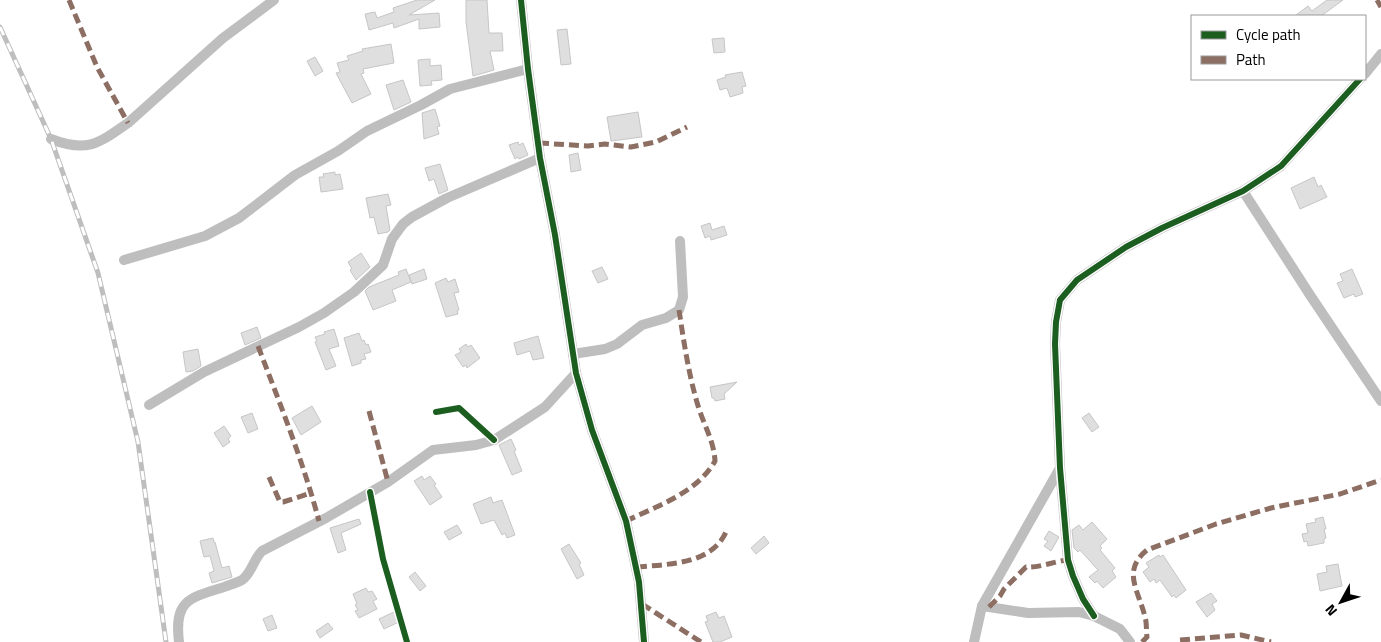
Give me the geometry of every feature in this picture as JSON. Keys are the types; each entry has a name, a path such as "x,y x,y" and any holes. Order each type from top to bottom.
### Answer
{"street":[{"path":"51,139 66,145 82,146 96,144 128,123 223,38 274,0"},
{"path":"521,0 540,158 557,244 576,373 592,430 626,521 638,574 644,642"},
{"path":"1366,73 1381,54"},
{"path":"124,260 205,236 239,218 295,176 338,151 367,131 450,89 528,69"},
{"path":"1094,616 1083,599 1068,560 1060,468 1055,344 1060,300 1077,280 1126,247 1162,228 1243,191 1281,166 1359,80"},
{"path":"149,405 204,372 299,327 354,292 382,265 392,239 403,224 412,217 454,195 540,158"},
{"path":"1243,191 1310,296 1381,401"},
{"path":"573,354 605,349 617,344 642,325 666,318 678,310 683,297 680,241"},
{"path":"179,642 178,616 180,609 185,603 244,578 249,573 254,560 262,551 326,518 388,482 433,450 476,445 494,440 545,407 576,373"},
{"path":"974,642 982,606 1060,468"},
{"path":"982,606 1028,613 1079,612 1094,616 1120,629 1130,642"}],"building":[{"path":"417,0 435,0 409,15 439,13 440,27 419,29 419,19 394,28 393,23 369,30 365,14 375,12 377,18 394,12 393,8"},
{"path":"466,0 487,0 489,33 502,33 503,51 490,51 494,70 473,76 466,22"},
{"path":"1327,0 1343,0 1322,15 1296,15 1308,6 1312,11"},
{"path":"567,29 571,64 561,65 557,30"},
{"path":"724,38 725,52 714,53 712,39"},
{"path":"391,44 394,63 363,69 364,73 361,74 371,94 352,103 336,73 340,72 337,63 349,60 347,56 363,51 362,49"},
{"path":"315,57 323,71 315,76 307,61"},
{"path":"430,59 430,66 441,65 442,80 431,81 432,85 420,86 418,60"},
{"path":"742,72 746,86 742,87 743,93 730,97 727,88 720,90 717,80 726,77 725,75"},
{"path":"403,80 411,102 394,110 386,85"},
{"path":"435,109 440,126 437,127 439,134 424,139 422,113"},
{"path":"638,112 642,137 611,141 607,117"},
{"path":"518,142 519,145 523,143 528,155 515,159 509,145"},
{"path":"578,153 581,170 571,172 569,155"},
{"path":"440,164 448,190 439,194 434,179 429,181 425,168"},
{"path":"335,172 335,175 340,174 343,189 321,192 319,177 324,177 323,174"},
{"path":"1314,177 1318,187 1321,185 1327,197 1300,209 1291,188"},
{"path":"388,194 391,205 386,206 390,230 378,234 374,217 370,218 366,198"},
{"path":"710,223 712,230 724,226 727,235 711,240 710,236 705,238 701,226"},
{"path":"361,253 370,267 356,280 348,262"},
{"path":"602,267 608,279 598,283 592,271"},
{"path":"406,269 411,282 392,290 396,301 373,310 365,291 369,287 399,275 398,272"},
{"path":"424,269 427,279 412,284 409,275"},
{"path":"1352,269 1363,294 1355,297 1354,294 1344,298 1337,283 1343,281 1340,274"},
{"path":"446,278 448,282 455,279 459,292 454,293 459,310 457,311 458,314 446,317 435,283"},
{"path":"257,327 261,338 245,345 241,333"},
{"path":"334,329 339,346 329,349 336,366 326,370 315,342 317,341 315,337"},
{"path":"359,333 362,341 364,340 366,345 368,344 371,352 364,354 366,359 361,360 361,363 352,366 344,338"},
{"path":"538,336 544,358 533,360 530,351 517,355 514,343"},
{"path":"466,344 468,347 471,345 480,358 467,368 466,365 463,367 455,355 461,352 459,349"},
{"path":"198,349 201,366 193,371 186,372 183,352"},
{"path":"737,382 724,394 725,399 715,401 712,398 710,387"},
{"path":"312,406 321,422 301,435 292,418"},
{"path":"252,413 258,429 248,433 241,417"},
{"path":"1089,413 1099,427 1092,432 1082,418"},
{"path":"224,426 231,436 228,439 230,442 223,447 214,433"},
{"path":"511,439 522,471 512,475 499,445"},
{"path":"422,476 424,480 430,476 442,497 430,505 414,481"},
{"path":"491,497 493,503 502,500 515,535 507,538 505,533 502,535 494,520 481,524 473,504"},
{"path":"1323,517 1326,529 1324,529 1326,538 1324,543 1308,546 1307,541 1304,542 1302,534 1308,533 1306,524 1316,522 1315,519"},
{"path":"359,519 361,524 341,533 346,550 338,553 330,528"},
{"path":"1092,522 1107,539 1100,546 1102,548 1100,550 1115,568 1112,571 1116,577 1103,588 1097,581 1095,583 1089,577 1098,570 1080,550 1078,552 1074,548 1072,530 1079,525 1083,530"},
{"path":"457,525 462,533 449,540 444,532"},
{"path":"1049,531 1059,537 1051,551 1044,546 1048,541 1044,539"},
{"path":"764,536 769,543 756,554 751,548"},
{"path":"213,538 222,568 229,566 232,577 212,583 209,573 214,571 210,556 204,557 200,541"},
{"path":"569,544 581,563 579,564 584,575 577,579 561,549"},
{"path":"1159,555 1160,557 1163,555 1186,590 1176,598 1174,595 1172,597 1160,580 1156,583 1154,579 1150,582 1143,572 1149,567 1146,563"},
{"path":"1338,564 1342,586 1320,591 1317,574 1327,572 1326,566"},
{"path":"415,572 426,586 420,591 409,577"},
{"path":"366,588 368,592 372,591 377,599 373,601 377,609 359,618 355,611 358,610 353,594"},
{"path":"1211,593 1217,601 1212,604 1215,610 1207,617 1196,602"},
{"path":"394,612 399,622 384,629 379,619"},
{"path":"716,612 719,618 724,616 732,637 720,642 713,642 705,622 708,621 706,616"},
{"path":"272,615 277,628 268,631 263,619"},
{"path":"328,623 333,629 320,638 316,631"}],"railway":[{"path":"0,27 51,139 98,273 138,442 166,642"}],"marked path":[{"path":"69,0 97,67 128,123"},
{"path":"1377,0 1381,7"},
{"path":"539,143 588,146 605,144 631,147 656,142 687,127"},
{"path":"626,521 663,504 687,490 698,482 715,461 711,441 692,385 679,310"},
{"path":"258,346 283,411 319,521"},
{"path":"369,411 388,482"},
{"path":"269,477 280,502 311,493"},
{"path":"1142,642 1147,637 1146,622 1133,574 1139,558 1147,550 1216,524 1271,508 1340,494 1381,480"},
{"path":"637,567 688,561 699,557 719,543 726,532"},
{"path":"989,607 1026,567 1068,560"},
{"path":"642,604 701,642"},
{"path":"1180,640 1241,635 1271,642"}],"cycle path":[{"path":"521,0 540,158 555,235 576,373 592,430 626,521 639,582 644,642"},
{"path":"1094,616 1083,599 1068,560 1060,468 1055,344 1060,300 1077,280 1126,247 1162,228 1243,191 1281,166 1359,80"},
{"path":"436,412 459,408 494,440"},
{"path":"370,492 383,559 407,642"}]}
